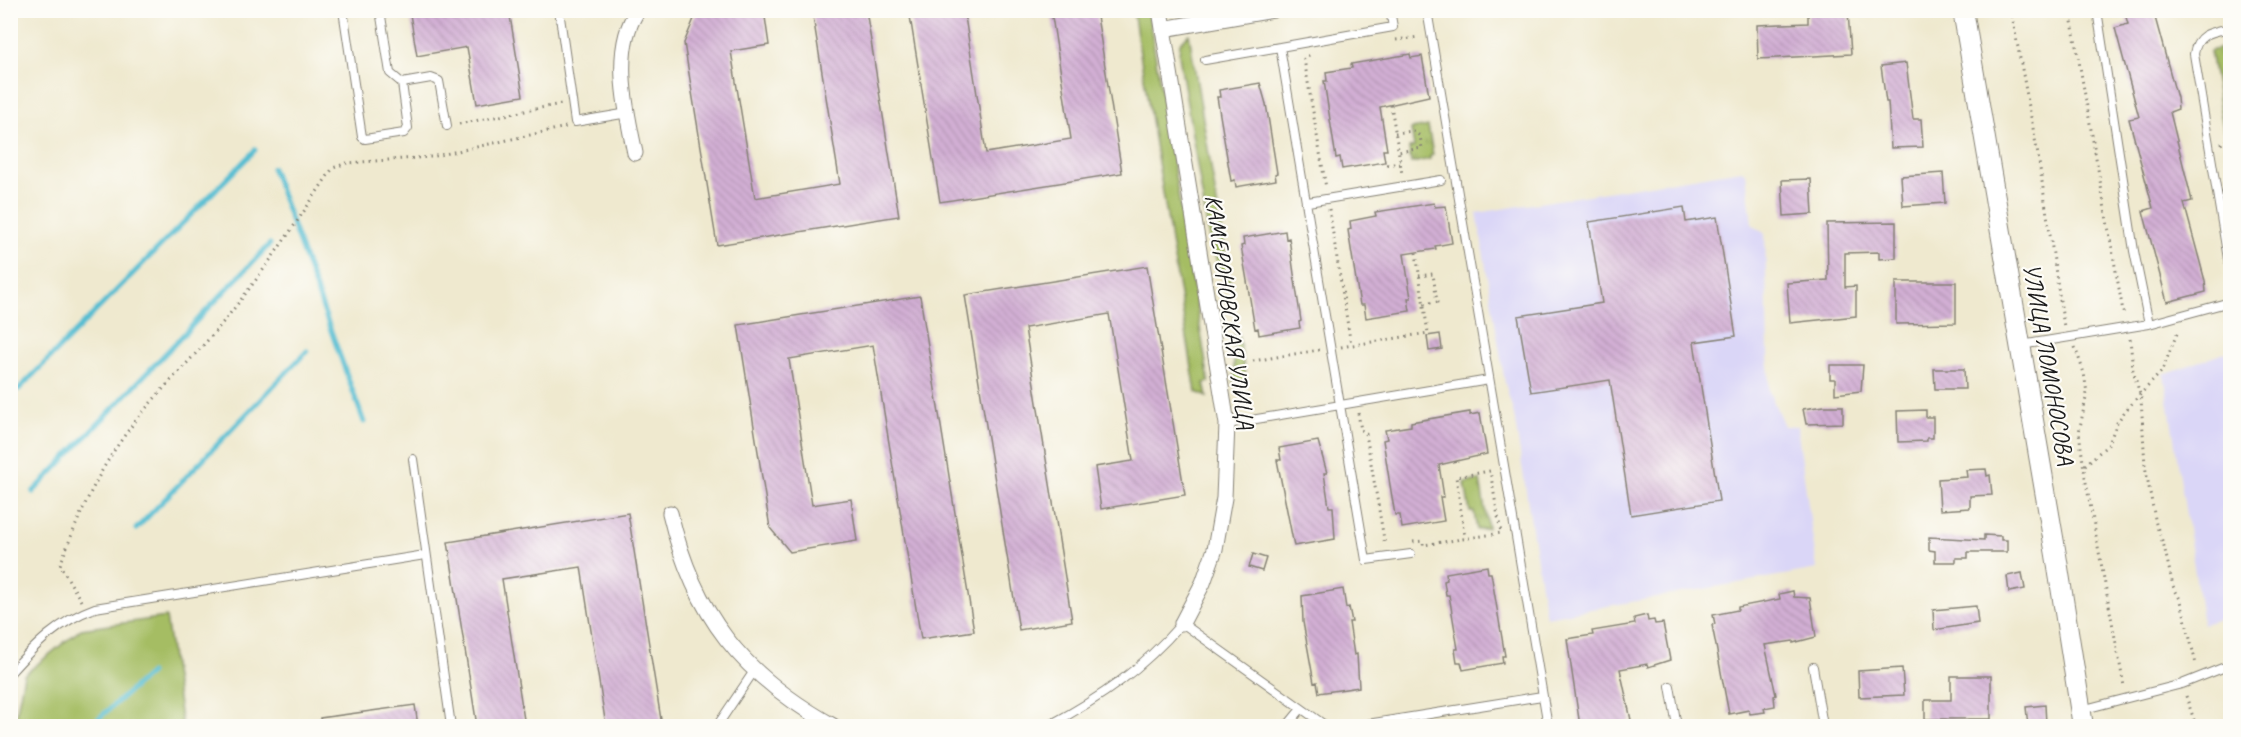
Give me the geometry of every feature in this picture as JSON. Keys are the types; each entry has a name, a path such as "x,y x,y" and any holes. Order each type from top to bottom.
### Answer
{"street":[{"path":"635,153 622,56 627,30 638,10"},
{"name":"КАМЕРОНОВСКАЯ УЛИЦА","path":"1160,10 1227,424 1221,524 1203,584 1182,623"},
{"path":"1163,29 1273,10"},
{"name":"УЛИЦА ЛОМОНОСОВА","path":"1963,10 2081,718"},
{"path":"670,513 690,579 720,631 765,682 833,726"}],"lane":[{"path":"343,10 362,137 365,139 404,132 408,128 402,83 390,73 380,10"},
{"path":"559,10 575,122 629,113"},
{"path":"1205,60 1393,27 1390,10"},
{"path":"1427,10 1548,726"},
{"path":"2097,10 2124,195 2149,324"},
{"path":"2230,28 2204,34 2196,43 2194,54 2230,271"},
{"path":"1280,47 1308,202 1366,560 1411,554"},
{"path":"402,83 431,78 439,81 447,126"},
{"path":"1308,202 1442,180"},
{"path":"2019,345 2149,324 2230,302"},
{"path":"1227,424 1489,380"},
{"path":"413,459 451,726"},
{"path":"10,673 29,652 70,616 87,610 129,601 425,555"},
{"path":"1182,623 1326,726"},
{"name":"КАМЕРОНОВСКАЯ УЛИЦА","path":"1048,726 1100,698 1159,650 1182,623"},
{"path":"2081,718 2182,684 2230,665"},
{"path":"1813,667 1823,726"},
{"path":"717,726 754,671"},
{"path":"1670,686 1677,726"},
{"path":"1355,726 1542,696"},
{"path":"1287,726 1301,709"}],"path":[{"path":"2011,10 2038,155 2062,301 2063,324 2069,337"},
{"path":"2070,10 2126,327"},
{"path":"1395,40 1421,36"},
{"path":"1319,53 1308,55 1304,59 1351,345"},
{"path":"447,126 572,102"},
{"path":"1391,105 1404,186"},
{"path":"87,610 60,565 98,478 119,443 141,414 198,352 256,280 333,168 347,163 431,157 564,128 575,122"},
{"path":"1395,133 1413,131 1420,136 1422,148 1398,152"},
{"path":"1387,165 1400,163"},
{"path":"1331,349 1428,333 1416,253"},
{"path":"1419,276 1433,274 1437,302 1424,304"},
{"path":"2085,465 2109,444 2116,424 2140,392 2162,371 2178,331"},
{"path":"2130,338 2133,370 2140,392 2145,466 2156,524 2164,546 2173,586 2181,601 2196,664"},
{"path":"1253,361 1320,350 1318,339"},
{"path":"2075,347 2084,373 2087,393 2079,432 2085,477 2124,686"},
{"path":"1361,430 1366,434 1385,547 1394,545"},
{"path":"1404,544 1423,541 1423,545 1465,538 1501,532 1490,471 1456,477 1465,538"},
{"path":"2182,684 2196,726"}],"shaded area":[{"path":"1742,170 1746,174 1752,224 1765,234 1769,391 1784,426 1797,426 1817,569 1546,617 1514,415 1505,383 1477,213"},
{"path":"2230,351 2230,616 2203,624 2164,374"}],"green space":[{"path":"1133,11 1148,11 1209,382 1204,383 1207,397 1196,392"},
{"path":"1189,34 1230,282 1225,284 1209,237 1179,55 1180,43"},
{"path":"2230,46 2230,129 2224,132 2210,51"},
{"path":"1428,126 1433,155 1430,159 1411,163 1409,148 1414,147 1411,129"},
{"path":"1238,333 1246,379 1241,385 1234,386 1234,334"},
{"path":"1480,480 1488,528 1477,530 1474,512 1470,512 1465,483"},
{"path":"166,617 182,726 14,726 24,675 81,629"}],"building":[{"path":"432,10 509,10 523,96 477,104 467,47 417,56 410,14"},
{"path":"716,10 764,10 769,45 731,51 755,198 840,184 812,10 866,10 899,216 717,245 684,43 696,14"},
{"path":"909,10 964,10 986,153 1071,139 1051,10 1096,10 1122,173 940,202"},
{"path":"1820,10 1848,12 1851,54 1758,59 1757,25 1808,23 1808,14 1820,13"},
{"path":"2124,10 2153,10 2177,98 2178,109 2170,112 2192,201 2184,203 2205,281 2206,292 2167,302 2143,211 2153,208 2129,119 2139,117 2115,28 2128,24"},
{"path":"1410,54 1411,58 1422,56 1429,96 1380,107 1387,150 1383,150 1385,162 1342,169 1340,157 1336,158 1324,81 1327,81 1326,72 1352,68 1351,64"},
{"path":"1906,63 1913,119 1921,119 1923,147 1891,148 1888,102 1886,102 1881,66"},
{"path":"1260,83 1266,104 1277,173 1275,174 1276,180 1236,187 1235,180 1231,181 1217,97 1220,97 1219,90"},
{"path":"1943,173 1945,203 1903,206 1901,176"},
{"path":"1811,179 1813,214 1784,216 1782,180"},
{"path":"1434,203 1435,207 1446,206 1452,243 1435,246 1436,249 1404,254 1411,298 1408,298 1410,311 1366,318 1364,305 1360,305 1348,230 1351,229 1350,221 1376,216 1375,212"},
{"path":"1684,207 1686,222 1717,217 1736,336 1694,342 1719,501 1631,515 1610,380 1531,392 1518,316 1602,303 1589,222"},
{"path":"1896,222 1896,258 1879,259 1879,252 1845,253 1845,287 1856,286 1856,316 1790,323 1787,283 1828,280 1827,223"},
{"path":"1285,231 1286,239 1289,238 1301,321 1299,322 1300,328 1259,335 1258,328 1255,329 1241,246 1244,245 1243,238"},
{"path":"1147,266 1185,495 1101,509 1095,467 1133,461 1109,314 1025,328 1072,621 1019,630 965,295"},
{"path":"1896,282 1956,282 1956,323 1896,324"},
{"path":"920,296 974,631 921,639 873,345 789,359 812,505 851,499 857,541 790,552 770,528 738,325"},
{"path":"1440,334 1442,349 1429,351 1427,336"},
{"path":"1830,365 1863,365 1861,391 1835,394 1835,379 1830,379"},
{"path":"1934,369 1964,369 1965,389 1935,389"},
{"path":"1843,406 1843,423 1806,424 1803,409"},
{"path":"1926,410 1926,417 1933,417 1933,438 1927,438 1927,441 1898,442 1897,411"},
{"path":"1470,412 1470,415 1480,413 1487,454 1439,465 1444,497 1440,497 1444,521 1402,528 1400,515 1395,515 1383,440 1387,439 1385,430 1411,426 1411,422"},
{"path":"1318,441 1327,473 1324,473 1329,507 1333,507 1335,539 1294,546 1277,460 1281,460 1279,448"},
{"path":"1986,469 1987,476 1990,475 1992,495 1970,496 1970,508 1940,510 1938,479 1967,477 1966,470"},
{"path":"628,513 662,726 606,726 581,567 502,579 525,726 477,726 448,542"},
{"path":"1984,535 2001,536 2001,540 2007,540 2007,552 1968,552 1968,558 1956,558 1956,562 1935,562 1935,551 1929,550 1929,537 1984,540"},
{"path":"1253,554 1266,558 1262,571 1249,567"},
{"path":"1487,566 1488,573 1491,573 1505,656 1502,656 1503,663 1463,670 1461,662 1457,662 1455,649 1458,649 1449,595 1446,595 1444,581 1447,580 1446,573"},
{"path":"2022,573 2025,589 2009,592 2007,576"},
{"path":"1343,589 1346,608 1349,607 1352,622 1349,622 1354,655 1357,654 1359,687 1319,693 1317,682 1314,683 1303,622 1302,596"},
{"path":"1793,591 1794,597 1810,598 1816,637 1793,643 1793,641 1765,645 1776,695 1774,696 1775,706 1764,708 1765,712 1750,714 1749,710 1729,714 1712,625 1715,624 1713,615 1738,610 1738,607 1780,599 1779,594"},
{"path":"1976,606 1978,623 1934,630 1933,610"},
{"path":"1647,615 1648,621 1654,620 1655,624 1663,623 1670,660 1648,667 1647,664 1620,669 1631,720 1628,721 1629,726 1580,726 1567,639 1593,635 1592,631 1635,624 1634,618"},
{"path":"1902,668 1904,695 1859,697 1858,671"},
{"path":"1951,676 1991,676 1991,719 1925,719 1925,700 1951,700"},
{"path":"415,705 418,726 321,726 320,718"},
{"path":"2045,705 2046,724 2028,726 2026,707"}],"waterway":[{"path":"19,389 255,150"},
{"path":"272,168 364,422"},
{"path":"33,492 270,244"},
{"path":"136,529 307,351"},
{"path":"90,726 150,673"}]}
